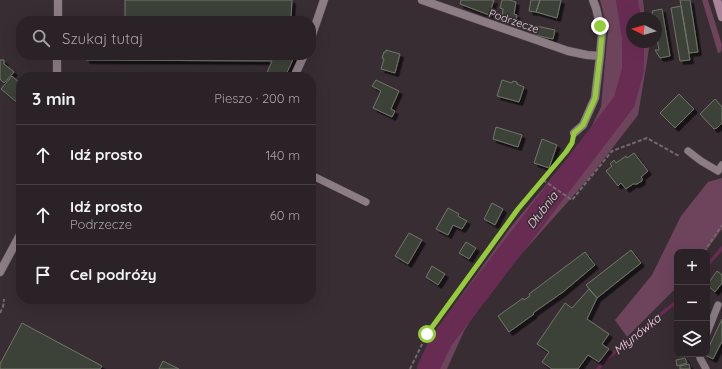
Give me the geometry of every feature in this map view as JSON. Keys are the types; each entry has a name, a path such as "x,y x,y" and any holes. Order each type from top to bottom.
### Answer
{"main road":[{"path":"717,0 722,17"}],"street":[{"path":"58,0 58,16"},
{"path":"316,23 324,0"},
{"name":"Podrzecze","path":"422,0 568,51 600,56"},
{"path":"574,133 583,125 595,98 602,33 593,0"},
{"path":"57,60 57,72"},
{"path":"296,72 302,60"},
{"path":"0,272 16,242"}],"lane":[{"path":"688,151 701,162 718,171 722,165"},
{"path":"316,177 366,202"},
{"path":"710,326 718,306"},
{"path":"700,357 706,369"}],"path":[{"path":"410,369 427,334 435,322 518,209 566,152 572,143 574,133"},
{"path":"543,180 572,200 612,151 647,138 683,158"},
{"path":"706,249 722,225"},
{"path":"0,313 3,307 4,299"}],"shaded area":[{"path":"600,0 643,0 644,12 626,12 626,48 649,48 638,115 590,177 491,288 464,331 447,369 417,369 437,329 510,228 588,134 601,107 608,31"},
{"path":"702,0 708,0 722,45 721,52 718,53"},
{"path":"722,178 722,229 707,249 674,249 674,290 627,337 615,320 652,275 681,216 708,182"}],"building":[{"path":"125,0 292,0 291,16 125,16"},
{"path":"461,0 494,0 489,15 460,4"},
{"path":"502,0 516,2 514,14 517,15 516,22 502,19 503,9 500,8"},
{"path":"531,0 540,0 536,12 529,11"},
{"path":"540,0 561,0 557,18 536,12"},
{"path":"680,0 690,0 698,52 689,53"},
{"path":"681,6 690,60 680,61 671,8"},
{"path":"662,9 670,56 660,58 655,50 662,48 662,12 652,11"},
{"path":"536,26 555,30 553,39 534,35"},
{"path":"386,50 400,54 395,73 381,69 384,59 382,58"},
{"path":"0,60 4,60 4,64 14,72 4,83 0,79"},
{"path":"86,60 293,60 287,72 267,72 272,61"},
{"path":"12,76 16,80 16,102 1,89"},
{"path":"376,80 399,91 391,109 395,111 392,117 373,108 381,91 372,86"},
{"path":"502,80 512,83 513,81 517,82 517,84 524,87 519,102 497,96"},
{"path":"679,94 694,109 675,128 660,113"},
{"path":"715,99 722,107 722,123 714,129 700,114"},
{"path":"496,127 522,135 518,147 493,139"},
{"path":"542,139 557,145 549,168 534,163"},
{"path":"634,153 648,171 641,177 642,181 637,184 633,184 626,189 621,183 618,186 606,171 612,166 610,164 614,160 616,163 626,156 627,158"},
{"path":"492,203 503,209 495,225 484,219"},
{"path":"448,208 459,214 458,216 467,221 462,229 453,225 448,235 436,229"},
{"path":"409,233 422,240 408,264 395,256"},
{"path":"466,242 476,248 469,259 459,253"},
{"path":"631,250 641,263 597,298 586,285"},
{"path":"585,252 595,265 563,292 509,332 498,316 523,298 524,300 530,296 529,294"},
{"path":"432,266 445,274 438,285 426,277"},
{"path":"717,271 722,275 722,283 715,292 710,288 710,281"},
{"path":"589,289 597,298 587,319 609,334 602,344 609,349 599,362 588,355 578,369 552,369 542,362 549,352 537,344 565,303 572,308"},
{"path":"722,319 722,341 713,359 709,357 710,345"},
{"path":"22,323 102,366 100,369 0,369 0,364"},
{"path":"685,358 687,363 677,366 676,360"},
{"path":"163,361 179,369 159,369"},
{"path":"689,364 690,369 680,369 680,366"}],"waterway":[{"name":"Dłubnia","path":"627,0 629,12"},
{"name":"Dłubnia","path":"428,369 441,341 624,102 633,70 633,48"},
{"name":"Młynówka","path":"710,262 722,248"},
{"name":"Młynówka","path":"598,369 605,360 674,303"}],"route":[{"path":"427,334 518,209 566,152 572,143 574,133 583,125 595,98 602,33 600,26"}]}
